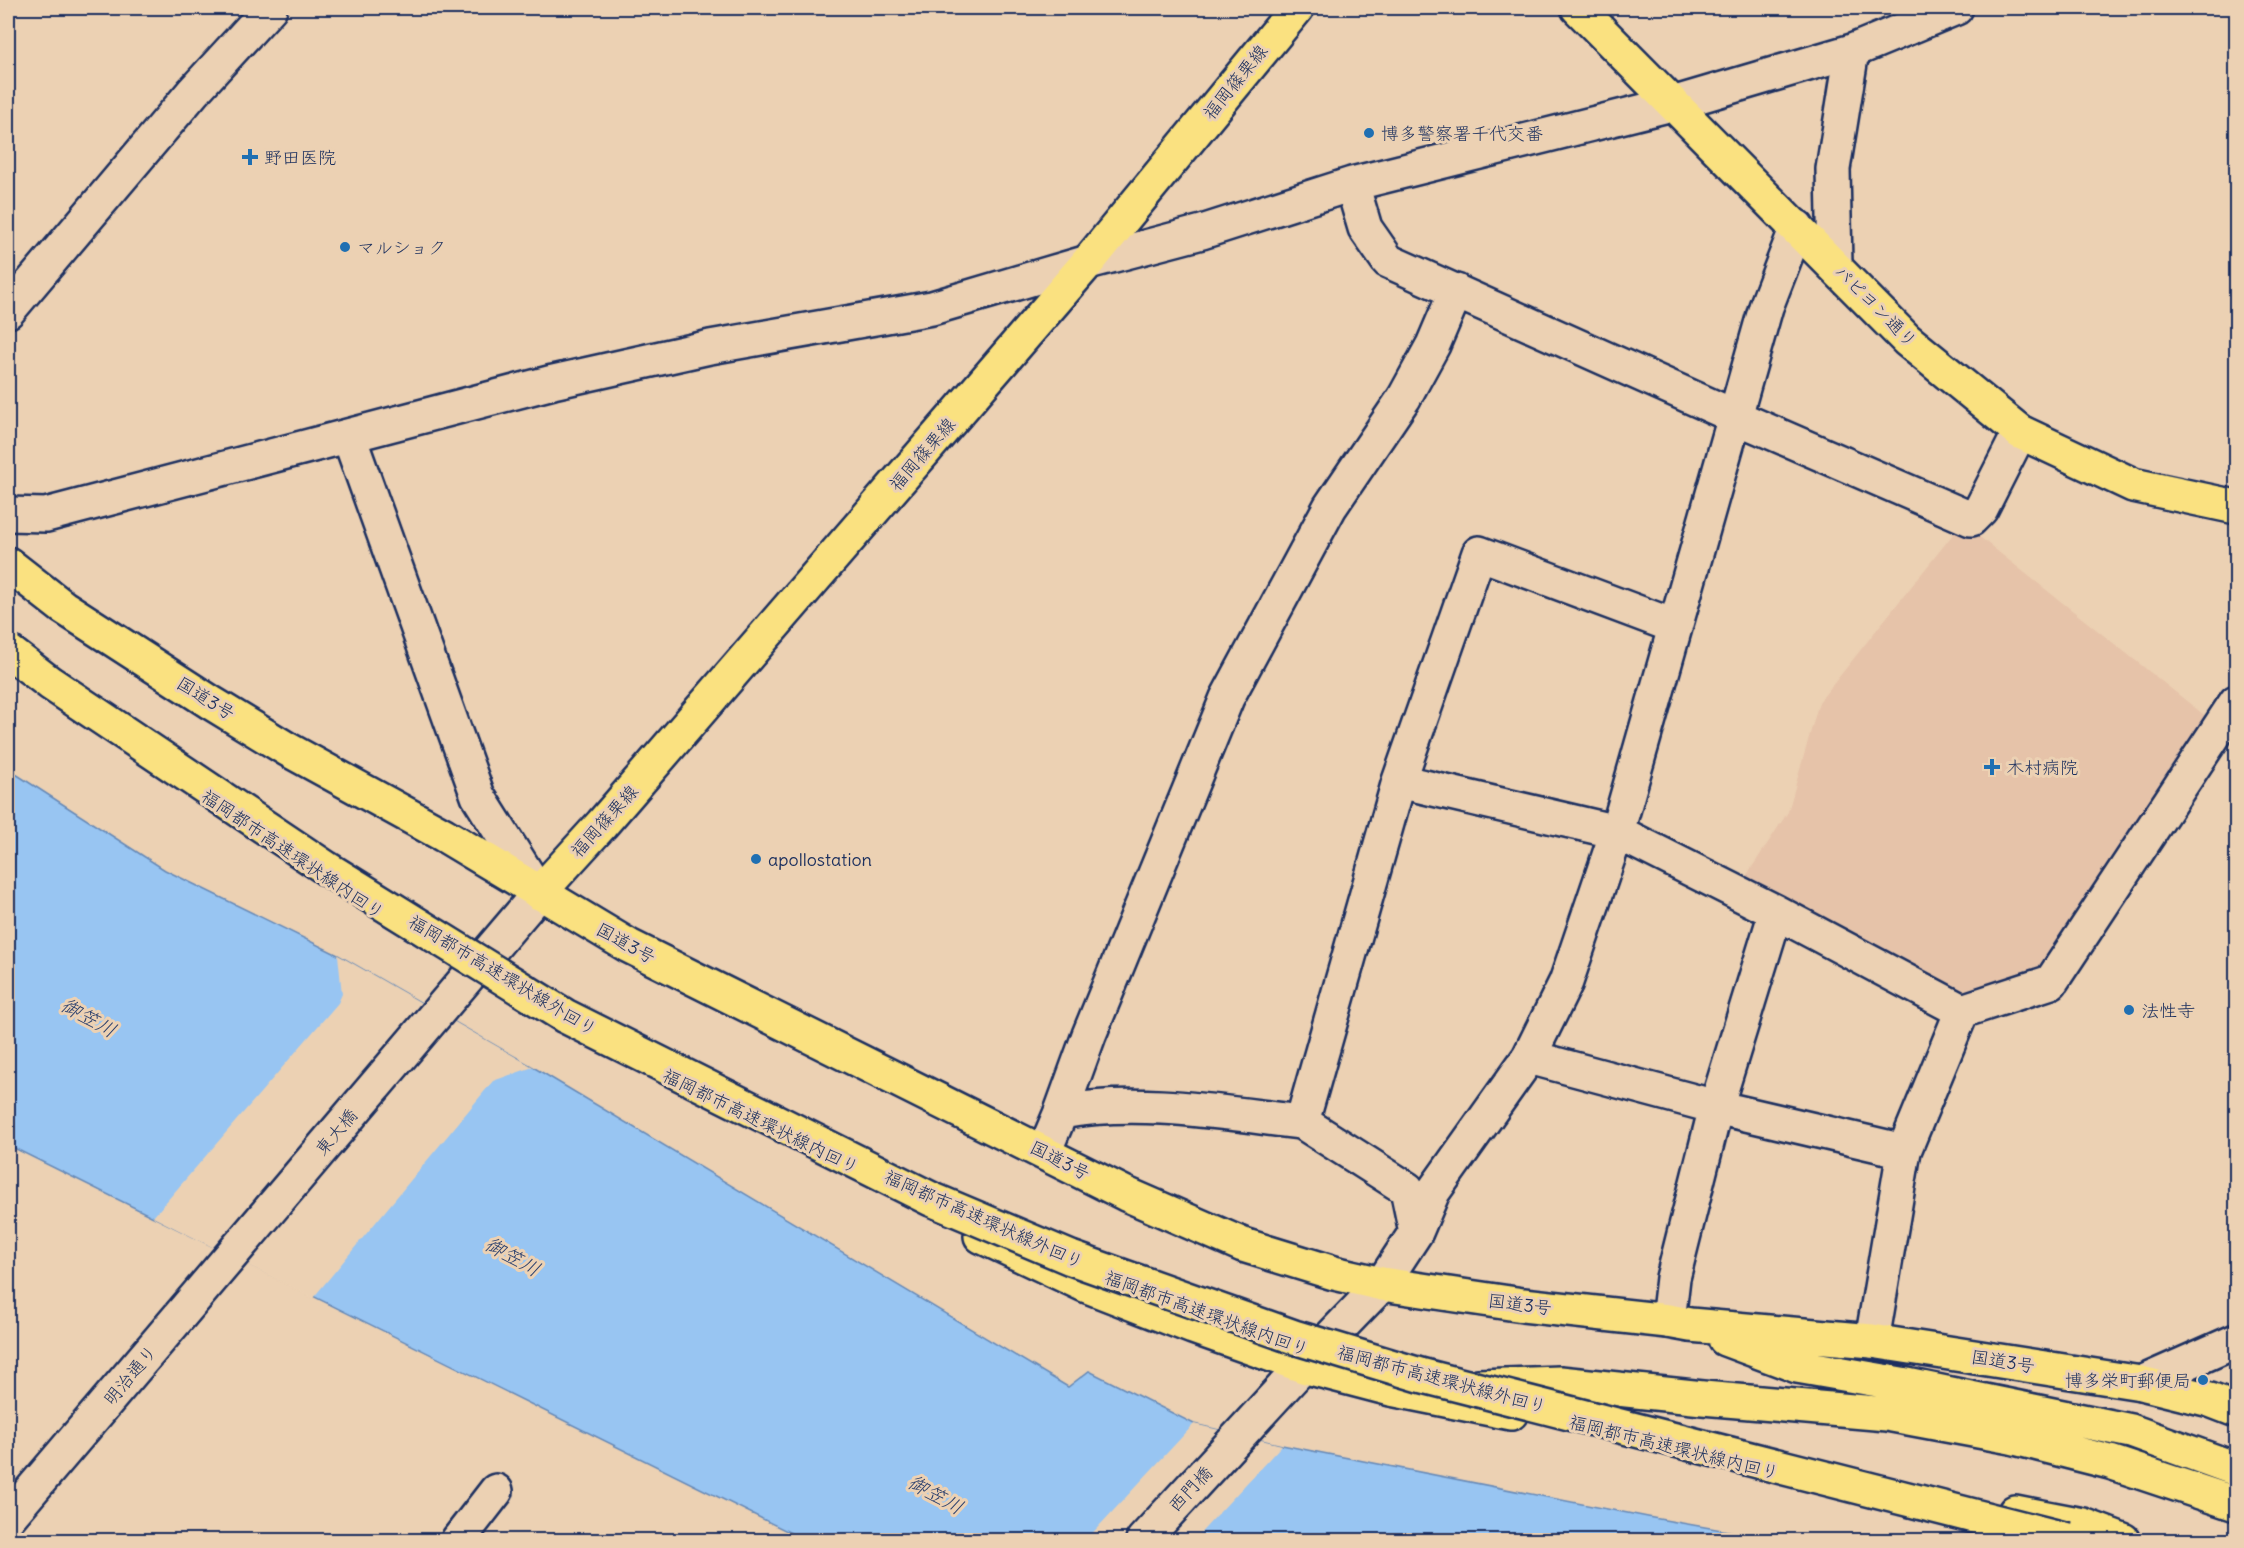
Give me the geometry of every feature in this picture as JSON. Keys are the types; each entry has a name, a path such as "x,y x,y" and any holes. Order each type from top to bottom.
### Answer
{"main road":[{"name":"福岡篠栗線","path":"539,893 1088,262 1296,8"},
{"name":"パピヨン通り","path":"1578,8 1907,340 2020,432 2133,485 2236,509"},
{"name":"国道3号","path":"8,564 63,607 210,702 287,749 444,835 629,946 1126,1194 1243,1245 1334,1273 1382,1284 1523,1305 1679,1323 1872,1341 2140,1383 2210,1400 2236,1410"},
{"name":"福岡都市高速環状線外回り","path":"8,651 50,683 326,868 566,1016 931,1199 1071,1258 1283,1334 1420,1375 2068,1540"},
{"name":"福岡都市高速環状線内回り","path":"8,658 321,878 563,1023 800,1139 928,1205 1071,1264 1288,1345 1423,1383 2044,1540"},
{"path":"8,663 200,802 597,1020 835,1167 1084,1285 1303,1366 1391,1389 2083,1525 2123,1540"},
{"path":"1679,1323 1797,1366 1907,1385 2131,1431 2236,1469"},
{"path":"1391,1389 1560,1383 1887,1414 2011,1437 2110,1462 2236,1504"}],"street":[{"path":"8,312 193,92 270,8"},
{"path":"8,514 46,515 553,382 710,347 932,308 1088,262 1202,232 1352,184 1672,104 1852,51 1956,8"},
{"path":"1834,265 1833,169 1852,51"},
{"path":"1352,184 1365,228 1388,261 1736,417 1971,519 1981,509 2020,432"},
{"name":"西門橋","path":"1143,1540 1382,1284 1416,1232 1433,1192 1528,1057 1566,982 1617,832 1766,307 1797,227"},
{"path":"1044,1152 1089,1035 1227,698 1330,507 1404,398 1433,345 1456,291"},
{"path":"349,437 478,796 539,893 483,958"},
{"path":"1302,1122 1399,781 1479,553 1674,626"},
{"path":"1399,781 1617,832 1776,912 1962,1011 2051,982 2236,702"},
{"path":"1679,1323 1673,1278 1716,1107 1776,912"},
{"name":"東大橋","path":"253,1231 483,958"},
{"path":"1872,1341 1904,1151 1962,1011"},
{"path":"1528,1057 1716,1107 1904,1151"},
{"path":"1061,1112 1082,1109 1170,1107 1302,1122 1407,1189 1416,1232"},
{"name":"明治通り","path":"8,1518 253,1231"},
{"path":"2140,1383 2236,1341"},
{"path":"458,1540 496,1491"}],"shaded area":[{"name":"木村病院","path":"1962,523 2213,722 2048,972 1961,996 1745,878 1788,812 1819,702"}],"water":[{"name":"御笠川","path":"8,769 165,870 338,955 533,1067 1068,1387 1089,1371 1194,1424 1282,1445 1653,1518 1779,1540 805,1540 8,1145"}],"pier":[{"path":"338,955 533,1067 493,1081 313,1298 153,1217 338,1003 342,994"},
{"path":"1194,1424 1282,1445 1194,1540 1086,1540"}],"place":[{"name":"博多警察署千代交番","path":"1369,133"},
{"name":"野田医院","path":"250,157"},
{"name":"マルショク","path":"345,247"},
{"name":"木村病院","path":"1992,767"},
{"name":"apollostation","path":"756,859"},
{"name":"法性寺","path":"2129,1010"},
{"name":"博多栄町郵便局","path":"2203,1380"}]}
